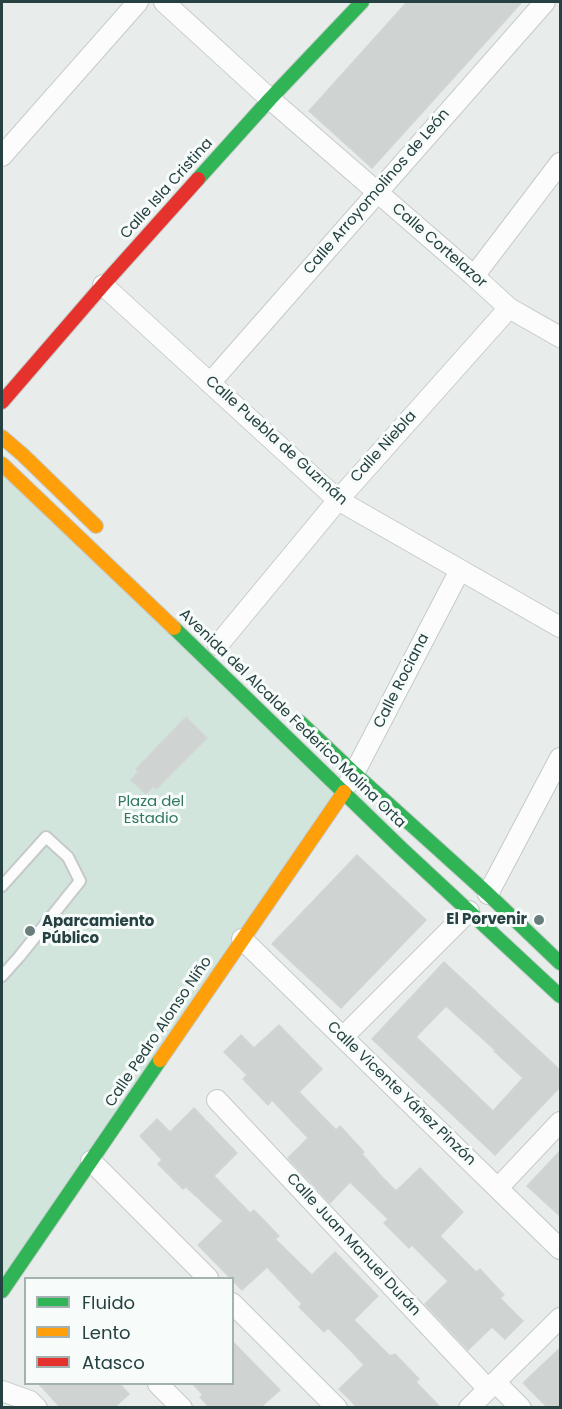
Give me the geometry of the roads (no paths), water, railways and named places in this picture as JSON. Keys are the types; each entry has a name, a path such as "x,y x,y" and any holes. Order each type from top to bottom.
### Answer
{"main road":[{"name":"Calle Isla Cristina","path":"2,402 103,285 270,99 362,2"},
{"path":"2,437 103,533"},
{"name":"Avenida del Alcalde Federico Molina Orta","path":"2,464 402,849 561,996"},
{"name":"Avenida del Alcalde Federico Molina Orta","path":"286,709 561,963"},
{"name":"Calle Pedro Alonso Niño","path":"2,1291 344,792"}],"street":[{"path":"2,156 138,2"},
{"name":"Calle Cortelazor","path":"164,2 270,99 508,308 561,337"},
{"name":"Calle Arroyomolinos de León","path":"210,383 545,2"},
{"path":"474,276 561,163"},
{"name":"Calle Puebla de Guzmán","path":"103,285 338,500 561,627"},
{"name":"Calle Niebla","path":"218,645 338,500 508,308"},
{"name":"Calle Rociana","path":"344,792 460,570"},
{"path":"488,894 561,758"},
{"path":"343,1037 469,911"},
{"name":"Calle Vicente Yáñez Pinzón","path":"242,939 561,1249"},
{"name":"Calle Juan Manuel Durán","path":"217,1100 492,1386 521,1407"},
{"path":"498,1188 561,1122"},
{"path":"91,1161 207,1277"},
{"path":"234,1305 337,1407"},
{"path":"470,1407 561,1318"},
{"path":"160,1385 182,1407"},
{"path":"2,1391 30,1401 37,1407"}],"lane":[{"path":"2,886 45,837 68,857 80,881 2,976"}],"place":[{"name":"El Porvenir","path":"539,920"},
{"name":"Aparcamiento Público","path":"30,931"}],"park label":[{"name":"Plaza del Estadio","path":"151,810"}]}
